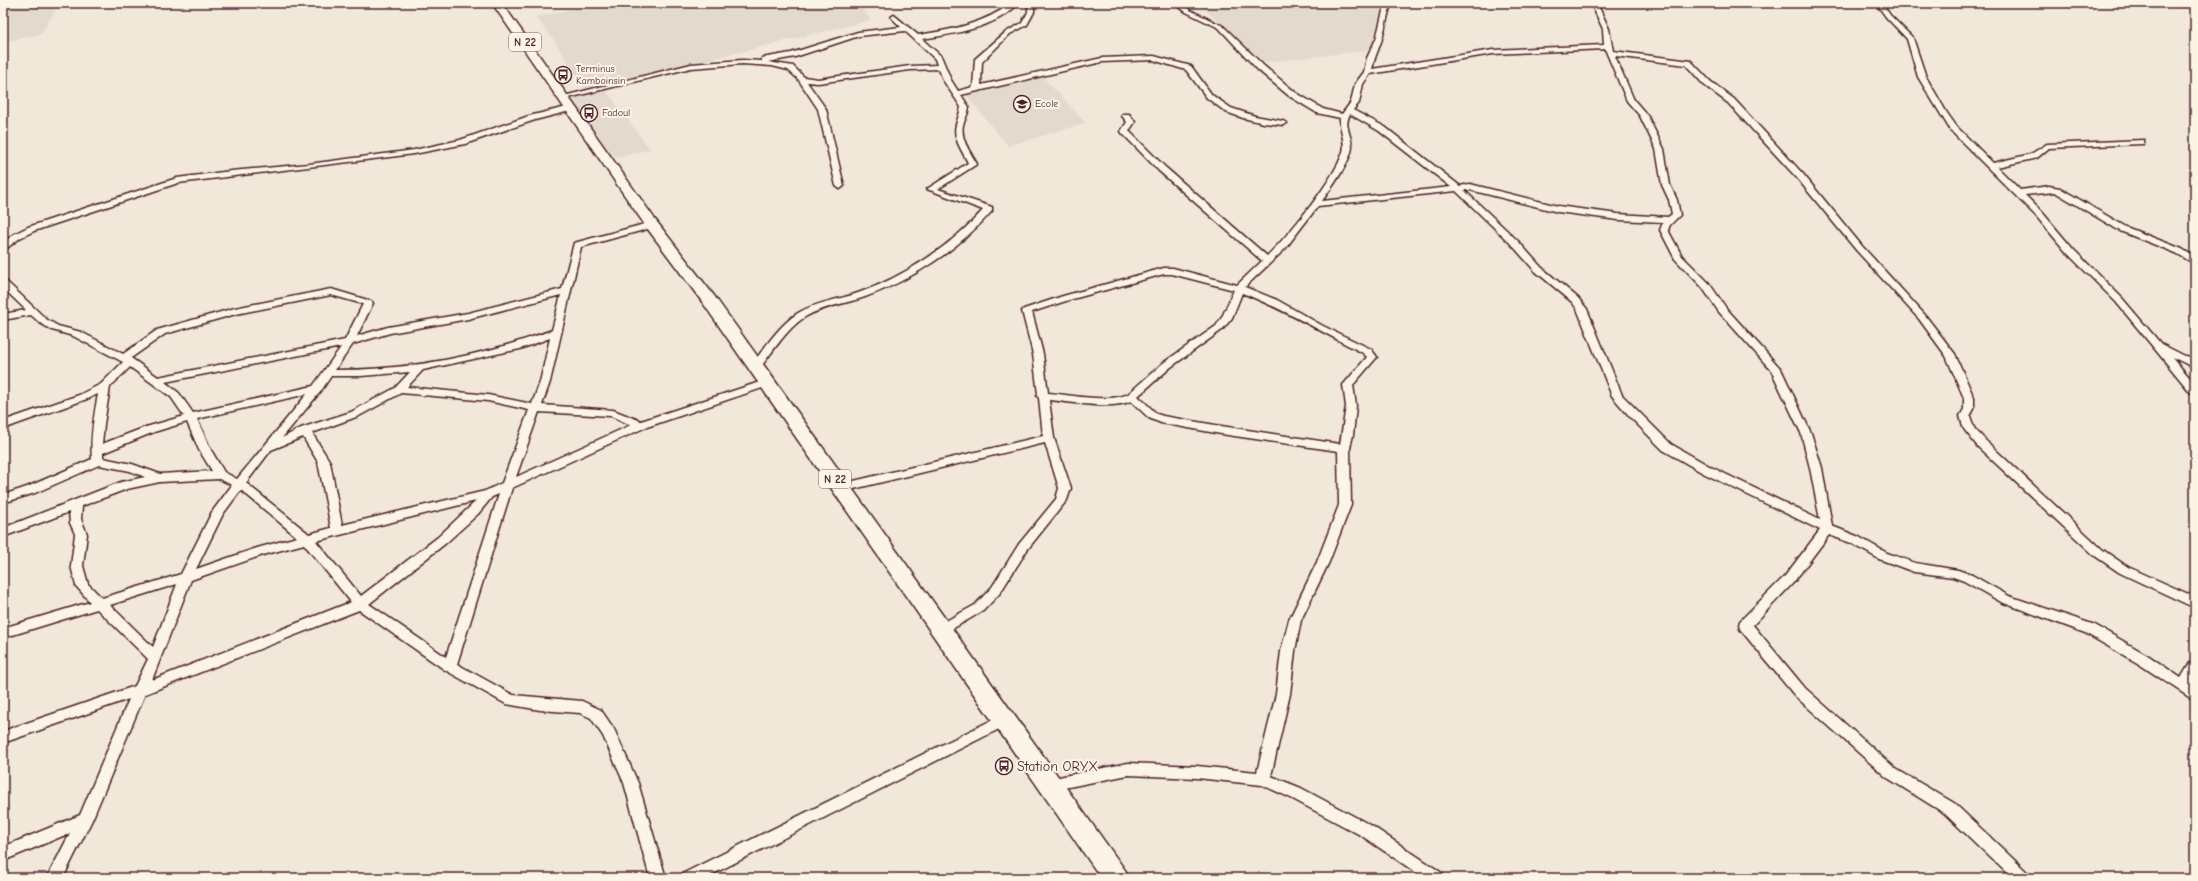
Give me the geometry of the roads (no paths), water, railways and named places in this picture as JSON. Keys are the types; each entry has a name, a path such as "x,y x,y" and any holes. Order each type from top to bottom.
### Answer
{"main road":[{"name":"N 22","path":"497,3 652,225 842,488 940,631 1116,878"}],"street":[{"path":"915,38 957,32 979,25 1005,12 1016,3"},
{"path":"977,88 978,61 1008,33 1025,24 1031,12 1032,3"},
{"path":"1177,3 1188,11 1221,27 1261,68 1292,94 1320,111 1346,114 1382,129 1456,187 1515,243 1538,269 1575,300 1582,309 1589,330 1617,396 1667,447 1707,470 1827,529 1855,540 1883,556 1914,567 1954,573 1968,578 2005,599 2090,629 2144,660 2195,696"},
{"path":"1042,396 1108,401 1123,400 1132,396 1167,365 1219,328 1227,318 1239,288 1282,247 1330,185 1347,152 1348,145 1343,127 1346,114 1354,103 1359,84 1368,72 1371,58 1379,39 1388,3"},
{"path":"1594,3 1606,29 1609,50 1631,101 1643,115 1660,148 1666,185 1673,200 1676,215 1670,220 1664,230 1678,257 1706,285 1722,310 1776,369 1806,433 1814,461 1827,529 1812,552 1772,601 1745,625 1800,692 1890,773 1950,808 2022,878"},
{"path":"1879,3 1888,16 1910,38 1922,77 1954,129 2039,214 2070,251 2119,300 2195,390"},
{"path":"756,367 771,349 778,336 802,315 890,284 914,270 980,221 989,209 931,189 973,164 959,137 959,126 964,115 965,106 956,94 938,58 894,17"},
{"path":"3,248 17,236 31,229 172,182 231,173 309,166 414,152 462,142 532,118 567,103 691,66 742,62 792,55 858,34 906,29"},
{"path":"1368,72 1493,52 1609,50 1688,64 1707,83 1731,101 1800,176 1859,248 1922,317 1951,356 1969,398 1969,409 1965,416 1969,429 1982,444 2099,553 2124,570 2195,603"},
{"path":"956,94 1102,60 1159,58 1177,66 1188,68 1212,99 1228,109 1255,120 1283,123"},
{"path":"742,62 772,64 790,68 802,80 822,109 840,186"},
{"path":"802,80 818,81 910,68 942,67"},
{"path":"1126,116 1131,122 1125,131 1153,161 1267,261"},
{"path":"1991,166 2034,156 2047,146 2141,142"},
{"path":"1316,204 1364,200 1470,186 1558,209 1618,217 1670,220"},
{"path":"2018,193 2049,189 2057,190 2123,229 2179,251 2195,261"},
{"path":"450,666 507,486 545,382 565,291 577,245 652,225"},
{"path":"940,631 979,608 996,590 1023,547 1061,500 1065,488 1048,438 1038,354 1027,311 1066,298 1164,271 1172,271 1210,282 1239,288 1274,302 1320,328 1367,351 1372,356 1348,385 1351,419 1344,448 1345,505 1324,562 1307,592 1295,620 1288,651 1283,694 1263,779"},
{"path":"3,283 32,312 55,328 77,334 126,360 175,395 191,418 205,450 220,475"},
{"path":"155,381 349,342 388,330 468,316 565,291"},
{"path":"3,425 83,397 105,386 126,360 156,335 177,326 254,306 331,292 368,302 349,342 317,389 266,449 241,485 218,512 186,578 155,658 85,820 55,878"},
{"path":"3,317 32,312"},
{"path":"328,373 367,373 420,368 516,347 557,332"},
{"path":"2156,345 2195,365"},
{"path":"266,449 305,431 355,414 398,390 420,368"},
{"path":"3,633 186,578 262,551 337,530 488,494 640,425 766,383"},
{"path":"97,456 98,422 105,386"},
{"path":"3,499 31,490 97,456 134,434 231,407 317,389"},
{"path":"398,390 488,398 535,408 613,413 640,425"},
{"path":"1132,396 1153,416 1161,419 1344,448"},
{"path":"305,431 324,462 337,530"},
{"path":"842,488 1048,438"},
{"path":"97,456 160,478"},
{"path":"3,533 125,484 160,478 220,475 241,485 307,539 321,554 360,604 450,666 511,700 582,707 596,714 608,733 631,783 658,878"},
{"path":"3,737 140,690 360,604 442,540 474,511 488,494"},
{"path":"77,504 74,519 81,534 82,541 77,566 82,586 101,603 155,658"},
{"path":"2183,687 2195,667"},
{"path":"689,878 1004,720"},
{"path":"1049,785 1128,768 1196,772 1263,779 1296,793 1367,831 1437,878"},
{"path":"3,854 85,820"}],"place":[{"name":"Terminus Kamboinsin","path":"563,75"},
{"name":"Ecole","path":"1022,104"},
{"name":"Fadoul","path":"589,113"},
{"name":"Station ORYX","path":"1004,766"}]}
